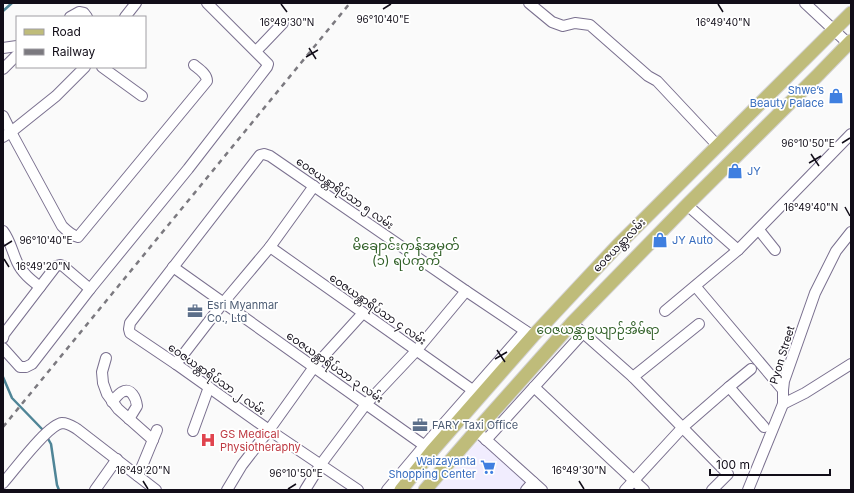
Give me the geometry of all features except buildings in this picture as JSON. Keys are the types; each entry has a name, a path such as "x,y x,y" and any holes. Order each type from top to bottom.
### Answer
{"main road":[{"name":"ဝေဇယန္တာလမ်း","path":"401,490 428,448 529,334 851,13"},
{"name":"ဝေဇယန္တာလမ်း","path":"429,489 476,431 572,323 687,205 850,43"},
{"path":"619,244 634,259"}],"street":[{"path":"74,3 86,15"},
{"path":"126,16 136,3"},
{"path":"3,348 20,367 26,367 32,364 90,289 188,169 267,67 268,64 256,51 207,3"},
{"path":"529,3 552,22 563,26 575,23 590,25 648,76 657,81 718,146"},
{"path":"805,3 850,43"},
{"path":"72,16 79,12 86,15"},
{"path":"256,51 283,23"},
{"path":"3,48 16,46"},
{"path":"3,69 16,56"},
{"path":"3,116 7,134 62,226 68,232 78,237 207,81 207,78 203,72 194,65"},
{"path":"7,134 56,96 84,68"},
{"path":"103,68 142,96"},
{"path":"665,311 696,287 738,250 851,134"},
{"name":"ဝေဇယန္တာရိပ်သာ ၅ လမ်း","path":"173,266 260,156 264,154 270,156 529,334"},
{"path":"176,364 223,303 270,247 314,186"},
{"path":"687,205 738,250"},
{"path":"3,230 18,263 25,274 40,287"},
{"path":"759,230 775,250"},
{"name":"Pyon Street","path":"748,490 782,404 784,381 815,293 836,251 851,232"},
{"name":"ဝေဇယန္တာရိပ်သာ ၄ လမ်း","path":"270,247 477,393"},
{"path":"3,338 4,334 56,266 63,266 90,289"},
{"name":"ဝေဇယန္တာရိပ်သာ ၃ လမ်း","path":"173,266 428,448"},
{"name":"ဝေဇယန္တာရိပ်သာ ၂ လမ်း","path":"173,266 130,323 128,329 130,333 358,490"},
{"path":"696,287 783,390"},
{"path":"305,490 321,464 366,404 416,351 466,291"},
{"path":"227,490 242,465 314,367 363,313"},
{"path":"572,323 633,377 728,474 712,490"},
{"path":"633,377 699,324"},
{"path":"486,440 583,333"},
{"path":"106,358 102,372 107,394 118,409 153,440"},
{"path":"782,404 805,393 851,364"},
{"path":"625,490 683,427 751,368"},
{"path":"192,431 209,387"},
{"path":"534,387 644,490"},
{"path":"729,387 764,427"},
{"path":"112,402 121,392 131,392 135,396 137,406 129,419"},
{"path":"3,484 50,430 60,423 68,423 77,428 156,490"},
{"path":"138,476 157,430"},
{"path":"476,431 542,490"},
{"path":"387,490 428,448"},
{"path":"95,490 116,460"},
{"path":"526,490 533,482"}],"shaded area":[{"path":"486,432 539,481 531,490 435,490"}],"waterway":[{"path":"3,11 12,3"},
{"path":"3,377 12,398 44,432"},
{"path":"47,437 51,444 59,490"}],"railway":[{"path":"3,427 350,3"}],"place":[{"name":"Shwe’s Beauty Palace","path":"836,96"},
{"name":"JY","path":"735,171"},
{"name":"JY Auto","path":"660,240"},
{"name":"Esri Myanmar Co., Ltd","path":"195,311"},
{"name":"FARY Taxi Office","path":"420,425"},
{"name":"GS Medical Physiotheraphy","path":"208,440"},
{"name":"Waizayanta Shopping Center","path":"488,467"}],"district":[{"name":"မိချောင်းကန်အမှတ် (၁) ရပ်ကွက်","path":"406,252"},
{"name":"ဝေဇယန္တာဥယျာဉ်အိမ်ရာ","path":"598,329"}]}
